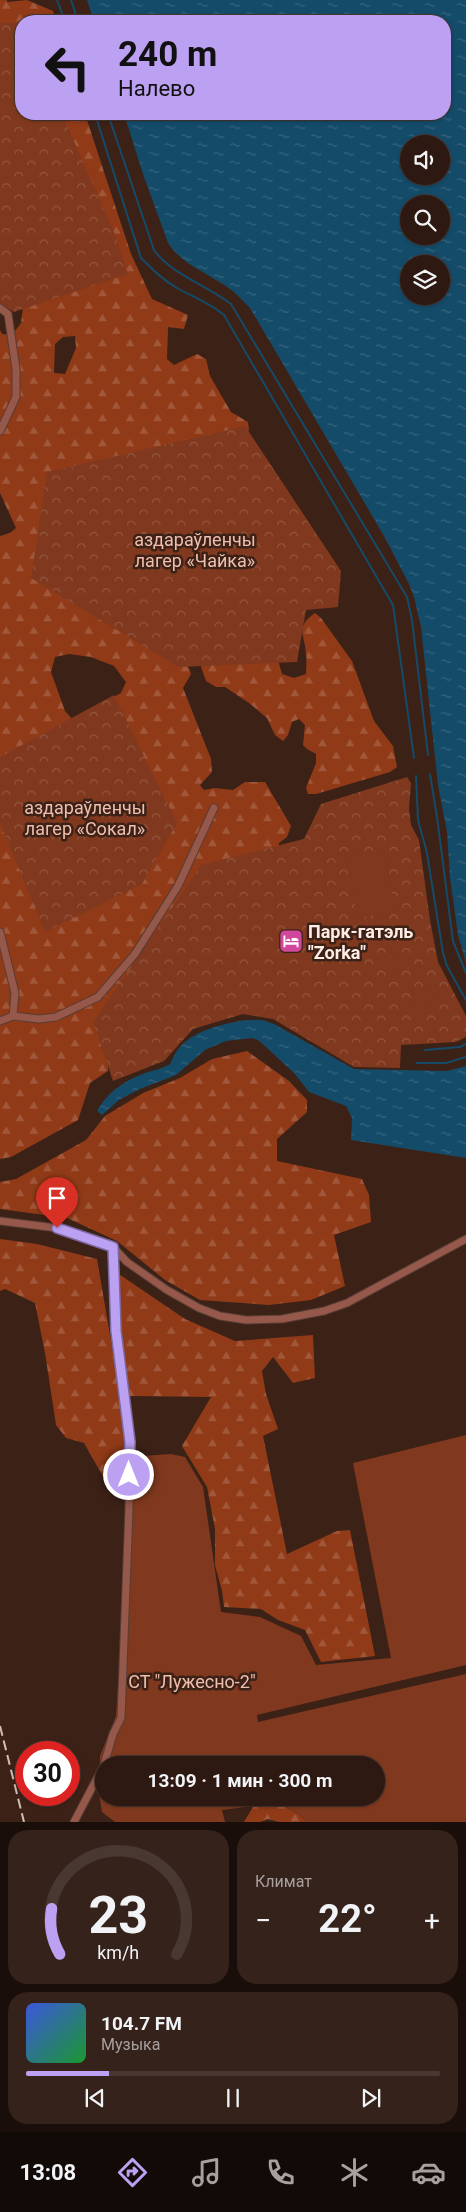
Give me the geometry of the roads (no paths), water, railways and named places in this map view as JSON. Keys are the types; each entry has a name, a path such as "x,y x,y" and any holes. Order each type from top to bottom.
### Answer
{"street":[{"path":"0,308 8,314 16,369 16,397 0,431"},
{"path":"0,1021 13,1016 39,1020 56,1016 98,997 135,954 178,886 214,808"},
{"path":"0,932 15,994 13,1016"},
{"path":"0,1222 57,1228 113,1247 127,1262 151,1279 200,1308 220,1316 246,1320 282,1319 324,1311 347,1303 466,1239"},
{"path":"107,1756 113,1734 121,1718 130,1442 116,1331 113,1247"},
{"path":"74,1822 95,1782"}],"water":[{"path":"87,0 466,0 466,963 458,935 450,878 447,832 438,785 421,627 409,584 384,536 250,308 230,289 188,263 168,243 126,120 451,120 451,15 92,15"},
{"path":"247,1020 262,1020 274,1024 354,1069 447,1071 466,1066 466,1158 351,1140 352,1118 346,1106 309,1092 294,1073 258,1040 252,1038 226,1041 205,1050 176,1075 140,1089 119,1100 102,1115 97,1111 107,1097 125,1082 170,1064 178,1049 194,1036 220,1025"}],"waterway":[{"path":"57,0 63,15"},
{"path":"71,0 76,15"},
{"path":"97,120 141,258 172,285 224,315 393,605 414,758"},
{"path":"110,120 154,250 170,266 231,304 407,597 412,620 428,755"},
{"path":"430,774 453,941 466,973"},
{"path":"416,776 418,820 427,853 443,953 447,966 466,1000"},
{"path":"425,1050 460,1047 466,1044"},
{"path":"417,1063 446,1063 466,1057"}],"railway":[{"path":"0,1726 24,1822"}],"place":[{"name":"Парк-гатэль \"Zorka\"","path":"291,941"}],"park label":[{"name":"аздараўленчы лагер «Чайка»","path":"195,549"},
{"name":"аздараўленчы лагер «Сокал»","path":"85,818"},
{"name":"СТ \"Лужесно-2\"","path":"192,1681"}]}
